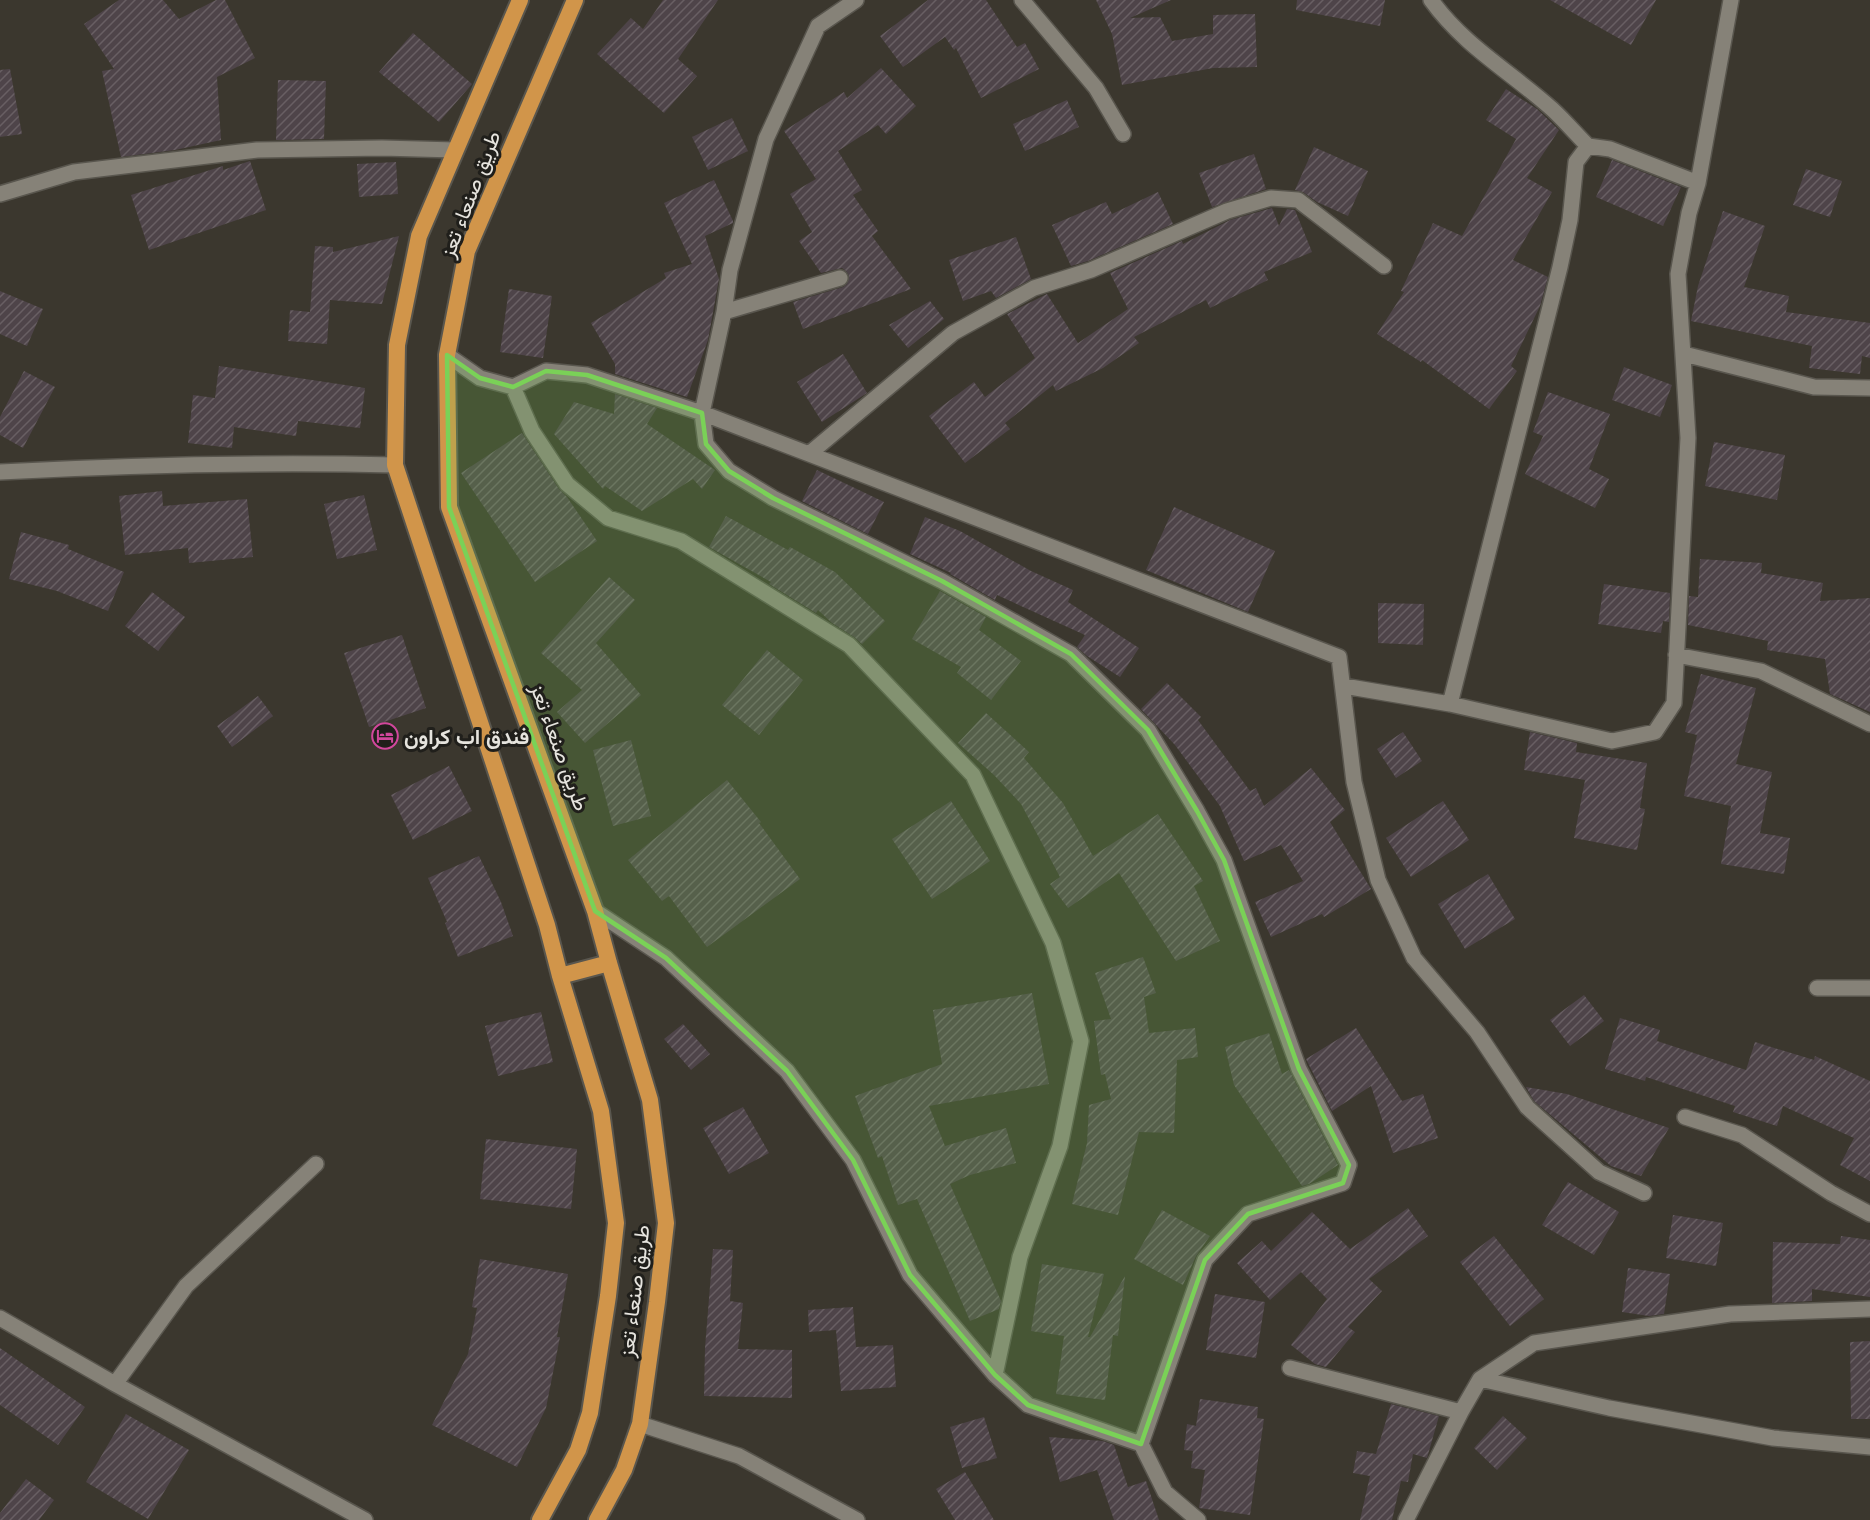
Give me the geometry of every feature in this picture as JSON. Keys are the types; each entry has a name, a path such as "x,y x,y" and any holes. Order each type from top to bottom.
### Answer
{"highway":[{"name":"طريق صنعاء تعز","path":"520,0 419,236 397,345 395,465 547,925 601,1111 616,1223 608,1296 590,1413 578,1450 540,1520"},
{"name":"طريق صنعاء تعز","path":"575,0 467,251 447,355 449,507 595,911 650,1100 666,1223 657,1302 639,1424 624,1470 597,1520"},
{"path":"560,976 609,963"}],"street":[{"path":"856,0 818,26 766,139 730,270 724,312 702,413 706,444 729,471 773,498 942,581 1071,654 1148,730 1224,860 1299,1069 1349,1165 1343,1183 1248,1214 1204,1260 1141,1444"},
{"path":"1022,0 1096,88 1123,134"},
{"path":"1431,0 1481,54 1552,109 1588,146 1610,149 1698,183"},
{"path":"1344,686 1450,704 1612,741 1655,732 1674,703 1688,438 1678,274 1689,213 1698,183 1731,0"},
{"path":"1450,704 1560,267 1570,220 1576,162 1588,146"},
{"path":"0,194 74,172 257,150 382,148 455,150"},
{"path":"809,454 953,333 1034,288 1091,270 1227,211 1271,198 1298,200 1384,266"},
{"path":"724,312 840,278"},
{"path":"1684,354 1814,387 1870,388"},
{"path":"447,355 480,378 513,387 546,371 587,375 702,413 1339,657 1354,782 1378,880 1414,958 1477,1032 1527,1107 1599,1172 1644,1193"},
{"path":"513,387 532,431 567,484 583,498 608,518 681,541 849,645 973,775 1053,943 1081,1041 1060,1146 1020,1257 996,1376"},
{"path":"0,472 126,465 298,463 395,465"},
{"path":"1676,655 1761,671 1870,724"},
{"path":"595,911 666,958 787,1071 853,1161 910,1275 996,1376 1028,1405 1141,1444 1165,1492 1198,1520"},
{"path":"1817,988 1870,988"},
{"path":"1685,1117 1742,1135 1831,1193 1870,1214"},
{"path":"115,1384 186,1286 316,1164"},
{"path":"1406,1520 1480,1379 1534,1343 1730,1314 1870,1309"},
{"path":"0,1318 115,1384 365,1520"},
{"path":"1290,1368 1461,1412"},
{"path":"1480,1379 1609,1408 1773,1438 1870,1447"},
{"path":"639,1424 739,1456 857,1520"}],"highlighted area":[{"path":"447,355 480,378 513,387 546,371 587,375 702,413 706,444 729,471 773,498 942,581 1071,654 1148,730 1224,860 1299,1069 1349,1165 1343,1183 1248,1214 1205,1260 1141,1444 1028,1405 995,1375 910,1275 853,1160 787,1071 666,958 595,911 449,507"}],"building":[{"path":"119,0 163,0 179,19 216,0 225,0 255,58 217,77 221,140 175,150 121,157 102,71 114,69 84,24"},
{"path":"663,0 718,0 678,59 697,76 664,113 597,54 631,18 643,29"},
{"path":"928,0 986,0 1017,47 1025,43 1039,69 981,98 956,48 954,50 945,37 903,67 880,36"},
{"path":"1096,0 1171,0 1130,18 1160,17 1172,41 1213,34 1213,15 1255,14 1257,67 1213,68 1122,85 1112,34"},
{"path":"1297,0 1385,0 1380,26 1296,10"},
{"path":"1550,0 1656,0 1631,45"},
{"path":"413,33 472,84 439,122 379,72"},
{"path":"881,68 916,106 886,134 878,125 838,151 862,190 853,195 878,231 872,236 911,289 803,329 793,302 843,287 847,284 849,276 842,268 821,273 799,241 812,232 790,194 816,179 784,131 844,92 847,98"},
{"path":"10,69 22,134 0,137 0,70"},
{"path":"278,80 326,81 324,139 276,140"},
{"path":"1506,89 1537,109 1559,130 1527,178 1552,192 1513,260 1548,277 1540,306 1511,366 1517,371 1489,409 1422,360 1421,362 1377,334 1404,292 1401,291 1433,223 1462,236 1516,139 1486,120"},
{"path":"1067,100 1079,127 1025,151 1013,124"},
{"path":"732,118 748,151 708,170 692,137"},
{"path":"1314,147 1368,171 1348,216 1295,190"},
{"path":"1254,154 1266,189 1212,207 1199,173"},
{"path":"1612,160 1681,187 1663,226 1596,197"},
{"path":"250,161 266,210 149,250 131,195 223,166 223,170"},
{"path":"396,162 398,194 359,197 357,164"},
{"path":"1806,169 1842,181 1830,217 1793,205"},
{"path":"714,180 733,223 705,236 719,279 708,340 687,397 615,374 615,364 591,323 666,278 664,273 692,264 664,203"},
{"path":"1158,192 1173,224 1088,261 1071,266 1052,225 1106,202 1112,214"},
{"path":"1272,208 1279,226 1287,209 1295,210 1312,252 1264,272 1268,280 1210,308 1206,300 1134,337 1139,343 1103,368 1056,391 1053,385 1005,423 1010,429 965,463 929,416 974,382 985,397 1035,358 1007,314 1047,294 1078,343 1128,309 1110,273 1182,241 1183,244 1230,220"},
{"path":"1723,211 1765,226 1744,287 1789,296 1786,312 1870,323 1870,358 1862,356 1860,374 1809,368 1812,346 1691,321 1698,286"},
{"path":"399,236 382,304 330,300 327,344 288,341 290,310 310,312 315,246 333,247 333,252"},
{"path":"1016,237 1031,279 996,298 991,291 963,301 949,260"},
{"path":"509,289 552,296 543,358 500,352"},
{"path":"0,291 43,309 27,346 0,334"},
{"path":"930,301 944,319 908,348 889,325"},
{"path":"843,354 867,393 822,422 797,382"},
{"path":"219,366 365,388 360,428 298,421 296,436 234,427 232,448 188,443 193,395 215,398"},
{"path":"1624,367 1672,385 1660,417 1612,400"},
{"path":"24,371 55,387 23,448 0,435 0,417"},
{"path":"1548,392 1610,414 1589,469 1609,479 1595,508 1525,474 1543,436 1533,432"},
{"path":"615,394 657,408 647,424 715,470 702,489 693,479 642,511 605,486 603,489 554,434 574,402 614,414"},
{"path":"522,433 597,541 535,582 461,473"},
{"path":"1714,442 1785,455 1777,500 1705,486"},
{"path":"817,470 884,502 868,534 802,501"},
{"path":"162,491 163,506 247,499 253,557 189,563 188,548 125,555 119,496"},
{"path":"364,495 377,550 337,559 324,504"},
{"path":"1174,507 1275,551 1248,612 1146,570"},
{"path":"726,516 788,550 790,547 835,572 885,621 862,644 818,610 816,613 769,584 771,582 709,547"},
{"path":"925,517 960,531 1031,571 1073,590 1068,602 1139,648 1120,677 1077,647 1085,635 997,595 995,600 951,573 910,554"},
{"path":"21,532 69,545 68,549 124,572 108,611 57,591 9,579"},
{"path":"1700,559 1762,563 1761,573 1823,583 1820,601 1870,598 1870,712 1830,694 1825,659 1767,650 1768,641 1688,625 1689,596 1698,597"},
{"path":"609,577 635,600 596,643 641,695 585,743 557,712 582,690 541,653"},
{"path":"1604,584 1670,593 1669,622 1663,621 1661,633 1598,624"},
{"path":"940,591 986,617 979,630 1021,661 991,700 957,673 961,667 912,639"},
{"path":"152,592 185,617 158,651 125,626"},
{"path":"1378,603 1424,604 1423,645 1378,643"},
{"path":"402,635 426,708 369,727 344,653"},
{"path":"767,650 803,680 759,735 722,705"},
{"path":"1701,674 1756,688 1736,764 1772,772 1760,833 1790,838 1784,874 1721,864 1731,806 1684,796 1697,735 1685,732"},
{"path":"1167,683 1201,717 1198,720 1250,791 1256,788 1264,806 1311,768 1345,810 1330,822 1371,889 1324,917 1322,914 1271,937 1255,902 1303,881 1281,845 1244,861 1220,806 1175,745 1141,709"},
{"path":"258,696 273,716 232,747 217,726"},
{"path":"986,713 1029,752 1024,758 1063,803 1093,856 1158,814 1203,881 1194,886 1220,941 1176,961 1119,873 1068,908 1050,884 1060,877 1021,804 994,775 958,743"},
{"path":"1403,732 1422,761 1396,778 1377,749"},
{"path":"1530,732 1577,743 1576,752 1647,763 1640,808 1645,809 1637,850 1574,838 1585,780 1524,770"},
{"path":"631,740 651,816 613,826 593,750"},
{"path":"449,766 472,811 413,840 391,795"},
{"path":"727,780 761,822 759,823 800,879 707,947 669,896 662,901 628,860"},
{"path":"951,801 990,861 932,899 892,839"},
{"path":"1443,801 1469,840 1411,877 1386,838"},
{"path":"479,856 501,902 513,936 458,957 445,923 447,922 428,878"},
{"path":"1488,874 1515,919 1465,949 1438,904"},
{"path":"1143,957 1156,993 1144,997 1149,1033 1195,1028 1198,1057 1177,1060 1174,1133 1139,1132 1118,1215 1072,1204 1087,1143 1089,1105 1111,1099 1105,1074 1101,1075 1094,1021 1111,1019 1095,973"},
{"path":"1032,993 1049,1084 929,1106 945,1146 1006,1128 1016,1163 970,1175 950,1184 1001,1301 999,1309 970,1321 917,1199 898,1205 882,1156 878,1158 855,1096 942,1064 933,1010"},
{"path":"1584,995 1604,1021 1570,1046 1550,1020"},
{"path":"541,1012 553,1062 498,1076 485,1026"},
{"path":"1620,1018 1660,1030 1657,1041 1746,1070 1755,1042 1814,1060 1815,1056 1870,1081 1870,1181 1840,1165 1854,1138 1783,1106 1777,1126 1733,1112 1735,1106 1646,1077 1645,1081 1605,1069"},
{"path":"683,1024 710,1054 691,1070 664,1039"},
{"path":"1356,1028 1402,1101 1423,1094 1438,1138 1393,1153 1371,1086 1332,1111 1306,1059"},
{"path":"1269,1033 1282,1074 1289,1070 1338,1165 1302,1186 1234,1085 1225,1047"},
{"path":"1526,1087 1567,1094 1669,1128 1641,1176 1611,1166 1534,1101"},
{"path":"743,1107 769,1153 729,1174 703,1128"},
{"path":"486,1139 577,1149 571,1209 480,1199"},
{"path":"1568,1182 1619,1212 1594,1255 1542,1225"},
{"path":"1408,1208 1428,1236 1369,1279 1382,1291 1348,1327 1355,1332 1326,1367 1315,1364 1291,1345 1327,1299 1301,1272 1270,1300 1237,1263 1262,1241 1271,1251 1312,1212 1350,1249"},
{"path":"1162,1210 1210,1236 1196,1256 1183,1285 1134,1259"},
{"path":"1673,1215 1723,1223 1716,1266 1666,1258"},
{"path":"1494,1236 1544,1299 1510,1326 1460,1262"},
{"path":"1841,1236 1870,1240 1870,1297 1812,1289 1812,1301 1772,1303 1773,1242 1840,1244"},
{"path":"713,1249 733,1250 730,1301 743,1303 738,1349 792,1350 792,1398 704,1396 705,1348"},
{"path":"480,1259 568,1274 557,1337 560,1337 546,1408 517,1467 432,1425 468,1354 477,1308 472,1307"},
{"path":"1042,1264 1104,1274 1088,1337 1125,1276 1118,1336 1113,1335 1105,1400 1056,1394 1064,1336 1031,1331"},
{"path":"1628,1268 1670,1274 1664,1314 1649,1316 1622,1312"},
{"path":"1215,1294 1265,1302 1256,1358 1206,1350"},
{"path":"853,1307 856,1347 893,1345 896,1387 841,1391 836,1330 809,1332 808,1310"},
{"path":"1870,1341 1870,1419 1851,1419 1850,1342"},
{"path":"0,1348 85,1407 58,1445 0,1405"},
{"path":"1200,1399 1258,1407 1257,1418 1264,1419 1250,1515 1199,1508 1205,1470 1191,1468 1193,1451 1184,1450 1187,1424 1196,1426"},
{"path":"1391,1404 1439,1416 1427,1458 1413,1454 1408,1482 1401,1481 1392,1520 1360,1520 1370,1476 1353,1473 1357,1451 1376,1454"},
{"path":"126,1414 189,1450 148,1519 86,1482"},
{"path":"1503,1416 1527,1438 1497,1470 1474,1448"},
{"path":"984,1417 997,1458 962,1468 950,1427"},
{"path":"1049,1437 1103,1441 1114,1445 1128,1487 1146,1481 1159,1520 1114,1520 1097,1470 1060,1482"},
{"path":"965,1472 994,1520 955,1520 936,1489"},
{"path":"26,1479 54,1500 39,1520 0,1520 0,1513"}],"place":[{"name":"فندق اب كراون","path":"385,736"}]}
